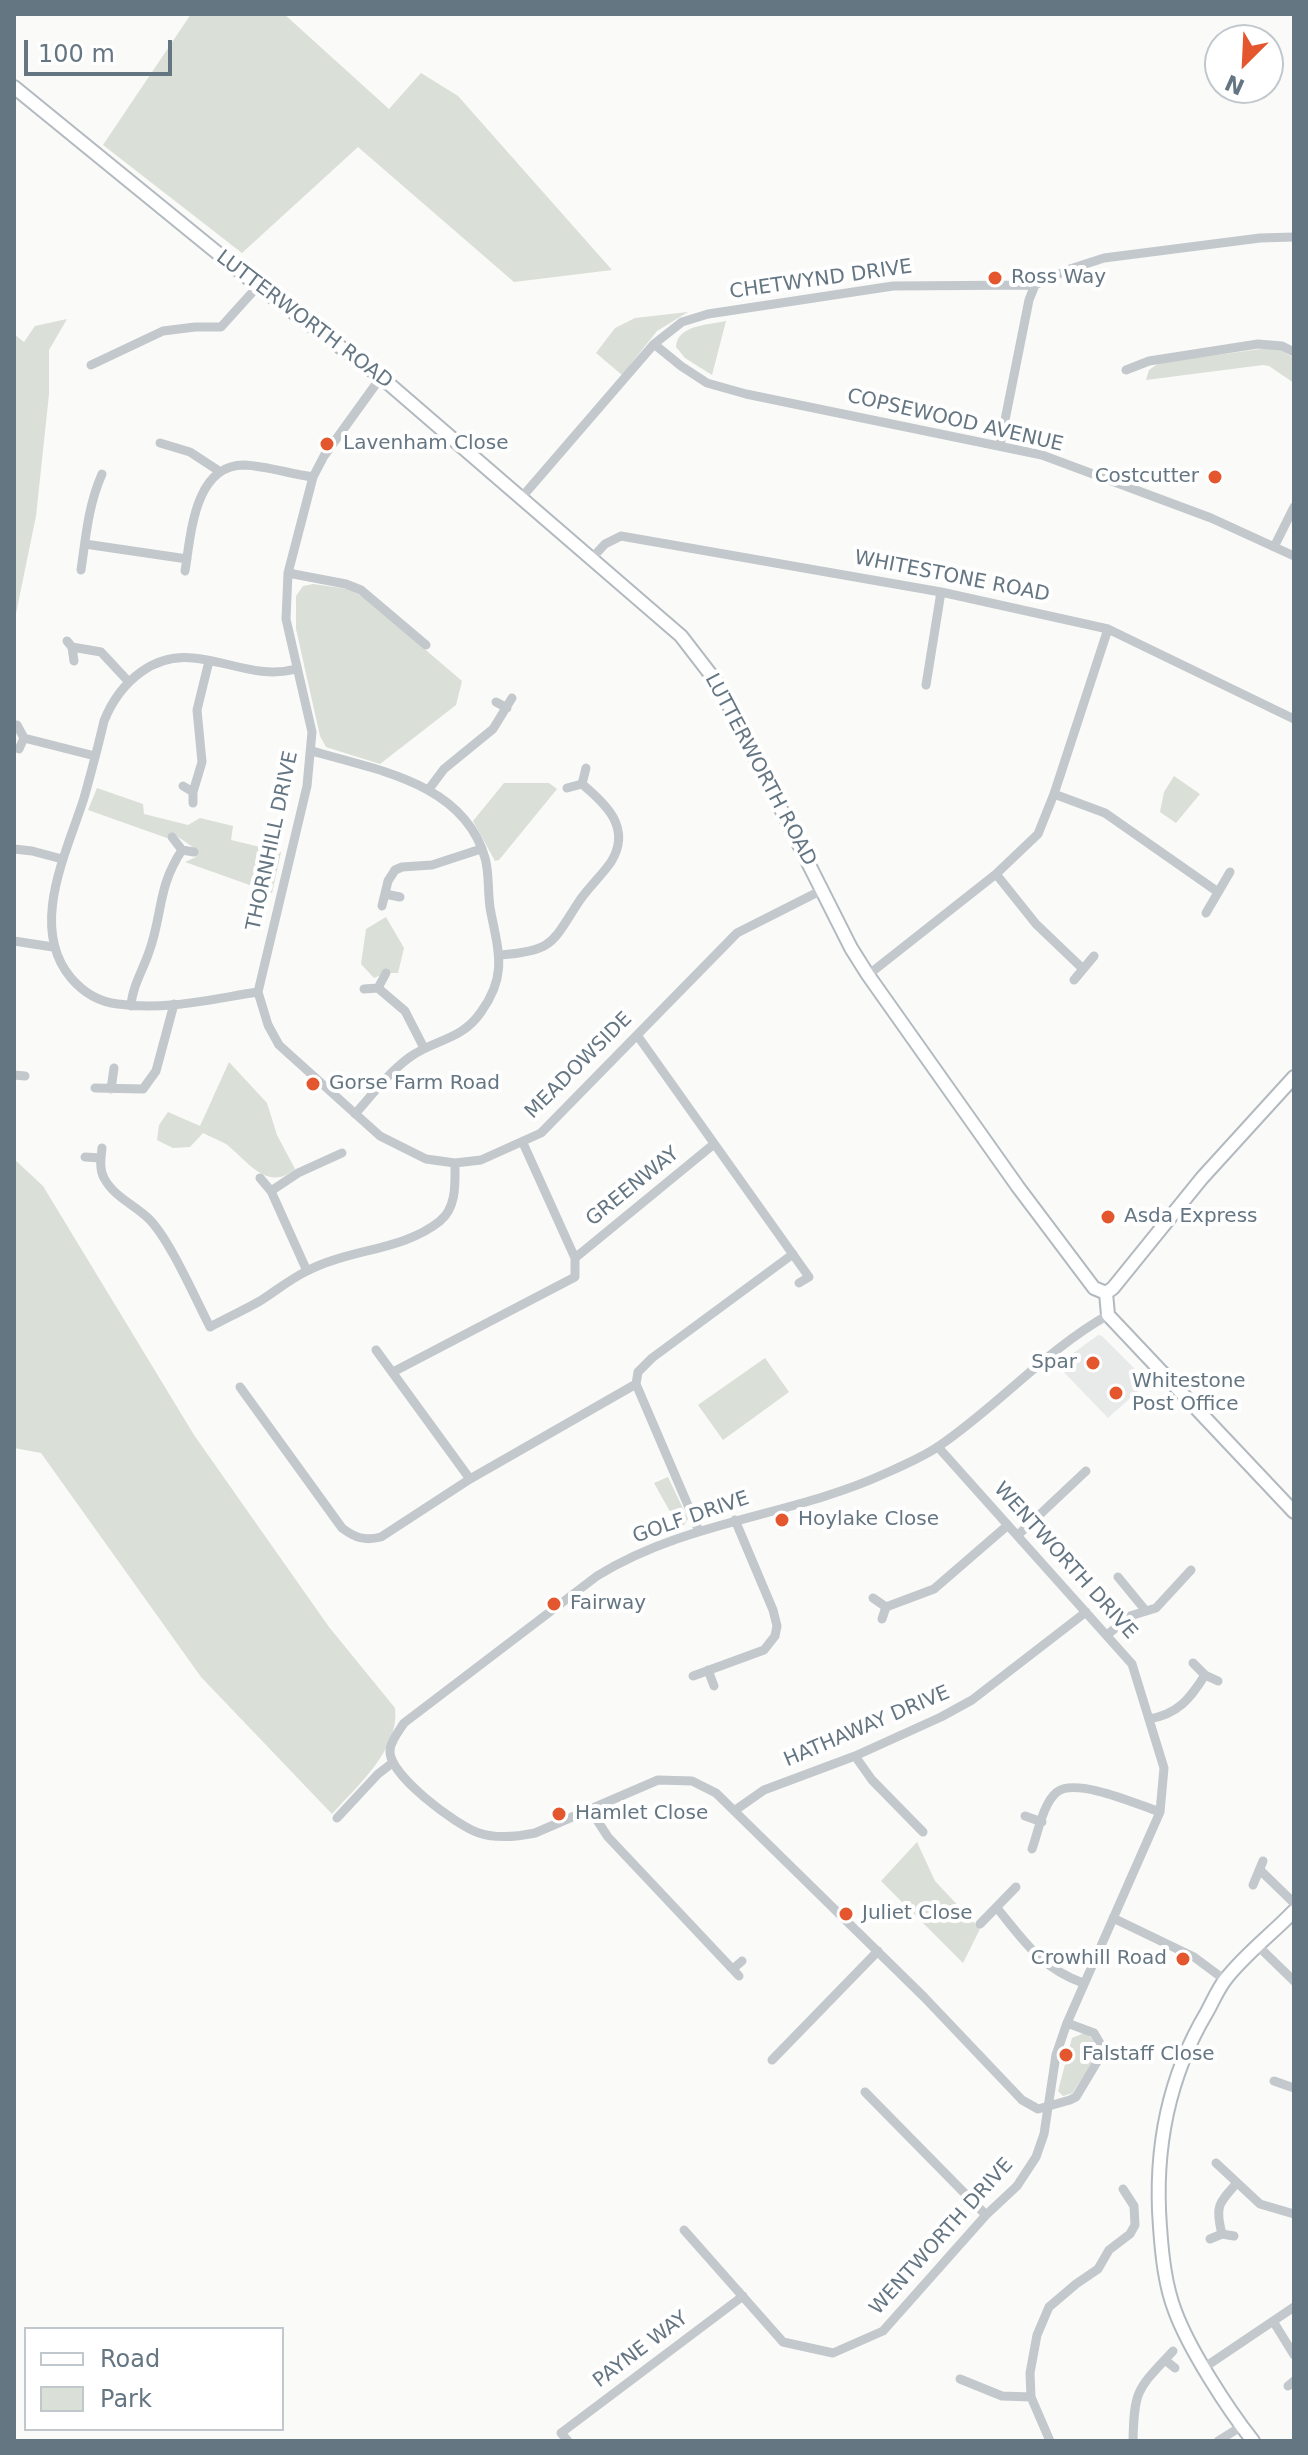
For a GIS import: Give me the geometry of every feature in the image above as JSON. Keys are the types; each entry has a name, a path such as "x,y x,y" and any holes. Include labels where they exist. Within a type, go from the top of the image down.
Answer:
{"main road":[{"name":"LUTTERWORTH ROAD","path":"14,87 258,286 381,377 681,636 718,684 868,975 1018,1187 1094,1288 1106,1293"},
{"path":"1294,1077 1202,1178 1106,1293 1108,1315 1294,1512"},
{"path":"1253,2441 1205,2367 1174,2309 1160,2230 1158,2166 1164,2115 1185,2053 1225,1980 1294,1911"}],"street":[{"name":"CHETWYND DRIVE","path":"522,497 654,344 682,322 708,314 893,286 1035,285 1104,258 1260,238 1294,237"},
{"path":"1000,445 1029,300 1035,285"},
{"path":"98,367 163,331 221,327 258,286"},
{"name":"COPSEWOOD AVENUE","path":"654,344 707,383 746,394 1042,455 1159,497 1294,556"},
{"path":"1126,370 1149,361 1258,344 1282,346 1294,352"},
{"name":"THORNHILL DRIVE","path":"258,992 307,786 312,751 308,706 296,669 286,619 288,573 313,477 324,456 381,377"},
{"path":"160,443 190,452 219,471"},
{"path":"185,571 199,500 205,486 219,471 241,465 313,477"},
{"path":"81,570 86,521 102,474"},
{"path":"87,481 97,486"},
{"path":"1274,547 1294,507"},
{"name":"WHITESTONE ROAD","path":"593,557 605,544 621,536 941,592 1108,629 1294,719"},
{"path":"85,544 187,559"},
{"path":"288,573 346,584 361,590 426,645"},
{"path":"926,685 941,592"},
{"path":"868,975 996,874 1038,834 1108,629"},
{"path":"74,661 69,644 101,652 128,681"},
{"path":"296,669 265,673 196,657 155,663 128,681 109,709 62,859 54,899 53,947 62,967 89,994 104,1001 131,1006 174,1004 258,992 268,1025 279,1045 380,1136 426,1159 455,1163 481,1160 523,1143"},
{"path":"183,786 193,798 202,762 197,710 209,661"},
{"path":"429,789 444,769 493,729 512,698"},
{"path":"496,702 507,708"},
{"path":"17,725 24,738 95,756"},
{"path":"19,749 24,738"},
{"path":"312,751 406,778 429,789 465,819 486,859 490,909 500,955 495,984 477,1019 449,1040 424,1048 403,1062 355,1114"},
{"path":"582,784 586,768"},
{"path":"567,788 582,784"},
{"path":"500,955 539,949 558,937 580,901 611,861 617,838 611,811 582,784"},
{"path":"1054,794 1105,813 1218,892"},
{"path":"172,837 182,850 194,852"},
{"path":"14,849 62,859"},
{"path":"382,906 388,881 395,870 432,865 481,849"},
{"path":"131,1006 131,997 151,949 164,883 182,850"},
{"path":"1206,913 1230,872"},
{"path":"996,874 1036,924 1082,968"},
{"name":"MEADOWSIDE","path":"575,1258 523,1143 541,1133 737,933 822,890"},
{"path":"385,894 400,897"},
{"path":"14,941 53,947"},
{"path":"1074,980 1094,956"},
{"path":"378,988 386,973"},
{"path":"364,989 378,988 405,1011 424,1048"},
{"path":"95,1088 143,1089 153,1078 174,1004"},
{"path":"637,1035 809,1277 799,1283"},
{"path":"111,1089 114,1068"},
{"path":"14,1075 25,1076"},
{"name":"GREENWAY","path":"575,1258 714,1144"},
{"path":"85,1157 102,1153 102,1174 111,1189 149,1219 160,1233 210,1327 307,1271 345,1255 418,1234 442,1220 452,1203 455,1163"},
{"path":"271,1191 328,1154 342,1153"},
{"path":"260,1178 271,1191 307,1271"},
{"path":"699,1531 636,1384 642,1366 793,1254"},
{"path":"393,1372 571,1281 577,1270 575,1258"},
{"name":"GOLF DRIVE","path":"391,1764 389,1752 404,1723 624,1559 699,1531 882,1475 938,1447 1026,1375 1108,1315"},
{"path":"376,1350 470,1479"},
{"path":"240,1387 342,1528 362,1539 381,1537 470,1479 636,1384"},
{"name":"WENTWORTH DRIVE","path":"684,2230 783,2342 833,2353 883,2331 986,2215 1017,2186 1036,2157 1044,2134 1056,2055 1067,2023 1160,1812 1164,1768 1132,1664 938,1447"},
{"path":"1018,1535 1086,1471"},
{"path":"693,1676 764,1650 775,1636 777,1626 773,1610 735,1520"},
{"path":"886,1607 934,1589 1008,1525"},
{"path":"1107,1635 1130,1616 1156,1608 1191,1570"},
{"path":"1118,1577 1146,1611"},
{"path":"873,1598 886,1607"},
{"path":"882,1619 886,1607"},
{"name":"HATHAWAY DRIVE","path":"734,1811 764,1790 855,1756 972,1700 1086,1612"},
{"path":"1193,1663 1205,1675 1218,1681"},
{"path":"708,1670 714,1686"},
{"path":"1149,1719 1181,1708 1205,1675"},
{"path":"855,1756 872,1780 923,1832"},
{"path":"337,1818 391,1764 449,1817 479,1833 513,1837 535,1833 591,1811 658,1780 681,1779 701,1783 716,1793 878,1951 1022,2100 1038,2109 1076,2097 1100,2057 1101,2045 1094,2033 1067,2023"},
{"path":"1032,1849 1049,1802 1057,1792 1071,1787 1098,1791 1160,1812"},
{"path":"591,1811 608,1837 736,1972 742,1961"},
{"path":"1025,1816 1042,1822"},
{"path":"1253,1885 1261,1865 1294,1903"},
{"path":"980,1924 1016,1887"},
{"path":"997,1908 1040,1960 1083,1983"},
{"path":"1113,1918 1194,1957 1225,1980"},
{"path":"1259,1947 1294,1981"},
{"path":"772,2060 878,1951"},
{"path":"1278,2086 1294,2088"},
{"path":"865,2092 986,2215"},
{"path":"1216,2163 1260,2204 1294,2214"},
{"path":"1222,2234 1217,2214 1219,2205 1236,2184"},
{"path":"1050,2441 1031,2397 1031,2365 1043,2320 1049,2307 1059,2297 1098,2269 1109,2250 1130,2234 1136,2216 1123,2189"},
{"path":"1129,2199 1141,2191"},
{"path":"1210,2239 1222,2234 1234,2236"},
{"name":"PAYNE WAY","path":"564,2437 743,2296"},
{"path":"1205,2367 1294,2307"},
{"path":"1273,2321 1294,2355"},
{"path":"1133,2441 1135,2398 1173,2351"},
{"path":"1165,2360 1175,2368"},
{"path":"960,2379 1002,2396 1031,2397"},
{"path":"969,2397 974,2386"},
{"path":"1218,2441 1242,2426"}],"shaded area":[{"path":"1098,1335 1148,1382 1108,1418 1057,1365"}],"green space":[{"path":"191,14 284,14 389,109 421,73 458,96 612,270 514,282 358,147 242,253 103,145"},
{"path":"688,312 657,331 622,375 596,353 615,328 635,318"},
{"path":"67,319 49,350 49,394 36,516 14,623 14,334 24,342 35,326"},
{"path":"726,321 712,375 685,358 676,347 682,334 688,330"},
{"path":"1279,349 1294,358 1294,383 1263,365 1146,380 1149,370 1159,363"},
{"path":"313,584 349,589 365,598 462,681 456,705 380,764 326,747 320,736 296,629 296,596 303,586"},
{"path":"1174,776 1200,794 1176,823 1160,812 1164,792"},
{"path":"504,783 549,783 557,789 495,861 473,821"},
{"path":"97,788 143,804 144,814 188,825 200,818 233,826 231,840 281,852 272,893 185,862 196,857 197,850 174,834 167,838 88,810"},
{"path":"386,917 404,948 398,973 386,973 374,978 361,964 366,929"},
{"path":"229,1062 267,1103 277,1135 295,1169 285,1175 266,1176 258,1172 226,1144 203,1133 190,1147 173,1148 157,1140 159,1125 168,1112 200,1126"},
{"path":"14,1159 43,1186 194,1435 329,1627 395,1708 395,1723 384,1752 332,1814 201,1677 41,1453 14,1448"},
{"path":"765,1358 789,1392 723,1440 698,1405"},
{"path":"668,1477 688,1519 684,1525 677,1524 654,1483"},
{"path":"917,1842 935,1881 980,1929 963,1963 881,1881"},
{"path":"1084,2033 1092,2038 1095,2053 1073,2093 1063,2096 1058,2091 1072,2038"}],"place":[{"name":"Ross Way","path":"995,278"},
{"name":"Lavenham Close","path":"327,444"},
{"name":"Costcutter","path":"1215,477"},
{"name":"Gorse Farm Road","path":"313,1084"},
{"name":"Asda Express","path":"1108,1217"},
{"name":"Spar","path":"1093,1363"},
{"name":"Whitestone Post Office","path":"1116,1393"},
{"name":"Hoylake Close","path":"782,1520"},
{"name":"Fairway","path":"554,1604"},
{"name":"Hamlet Close","path":"559,1814"},
{"name":"Juliet Close","path":"846,1914"},
{"name":"Crowhill Road","path":"1183,1959"},
{"name":"Falstaff Close","path":"1066,2055"}]}
